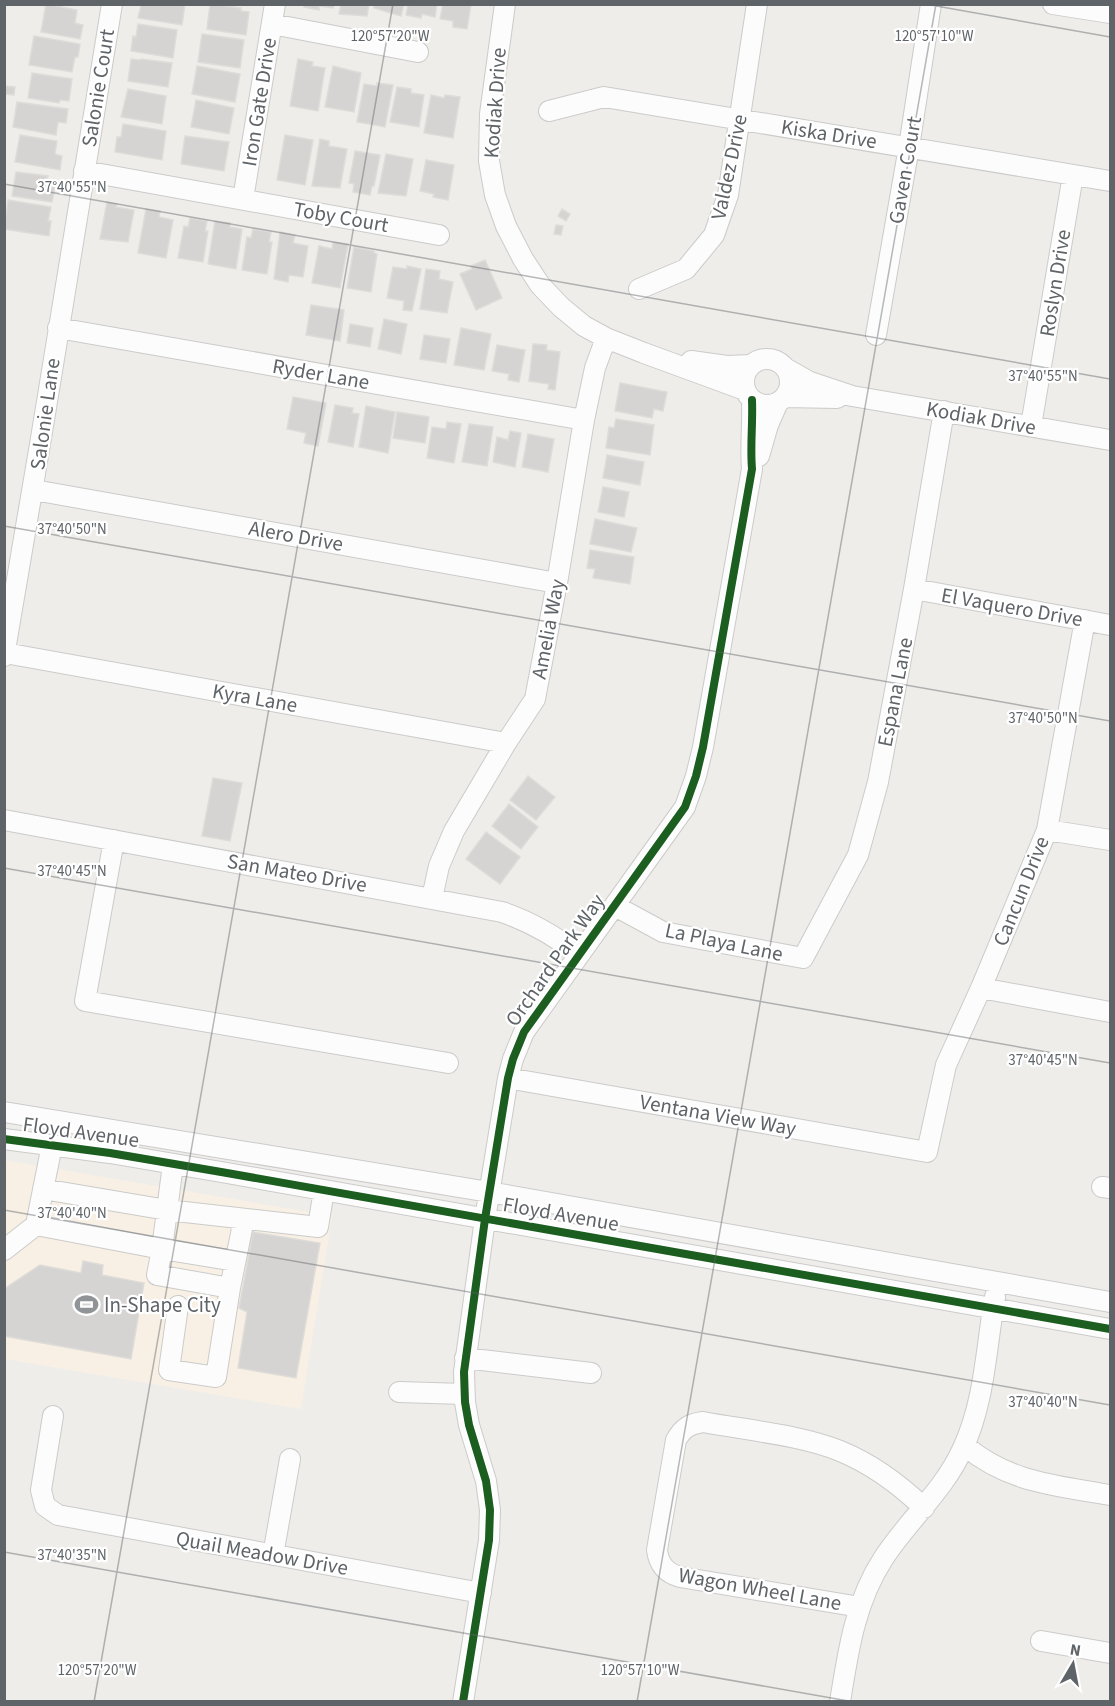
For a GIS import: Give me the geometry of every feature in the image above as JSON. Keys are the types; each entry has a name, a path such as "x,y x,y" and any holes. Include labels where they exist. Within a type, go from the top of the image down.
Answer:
{"street":[{"name":"Salonie Court","path":"84,171 112,4"},
{"name":"Iron Gate Drive","path":"243,199 275,4"},
{"name":"Kodiak Drive","path":"505,4 490,114 489,160 495,195 506,226 540,285 584,326 606,338 691,372 724,381 748,395"},
{"name":"Valdez Drive","path":"639,289 686,269 714,235 728,195 758,4"},
{"name":"Gaven Court","path":"876,335 931,4"},
{"path":"1053,4 1110,13"},
{"path":"272,24 418,52"},
{"name":"Kiska Drive","path":"549,111 604,97 1110,181"},
{"name":"Toby Court","path":"84,171 439,235"},
{"name":"Salonie Lane","path":"5,655 34,490 84,171"},
{"name":"Roslyn Drive","path":"1031,426 1073,175"},
{"name":"Ryder Lane","path":"58,328 584,420"},
{"name":"Amelia Way","path":"432,898 439,866 454,831 535,699 584,420 595,368 606,338"},
{"path":"771,359 785,368 790,382 782,400 763,405 748,395 744,377 751,365 757,361 771,359"},
{"name":"Kodiak Drive","path":"673,363 692,361 727,366 751,365"},
{"name":"Kodiak Drive","path":"785,368 810,382 852,396 1110,440"},
{"name":"Orchard Park Way","path":"464,1701 489,1540 486,1481 469,1425 464,1394 465,1358 508,1078 524,1032 685,807 696,776 752,469 750,451 753,422 748,395"},
{"name":"Kodiak Drive","path":"782,400 852,396"},
{"name":"Orchard Park Way","path":"752,469 761,452 772,412 782,400"},
{"name":"Espana Lane","path":"803,958 858,855 878,782 944,411"},
{"name":"Alero Drive","path":"34,490 557,582"},
{"name":"El Vaquero Drive","path":"914,589 1110,625"},
{"name":"Cancun Drive","path":"927,1152 946,1065 1047,830 1085,620"},
{"name":"Kyra Lane","path":"5,655 506,743"},
{"name":"San Mateo Drive","path":"4,820 502,912 532,923 557,937 579,954"},
{"path":"1047,830 1110,840"},
{"path":"114,840 85,1001 448,1063"},
{"name":"La Playa Lane","path":"615,906 663,932 803,958"},
{"path":"981,988 1110,1012"},
{"name":"Ventana View Way","path":"508,1078 927,1152"},
{"name":"Floyd Avenue","path":"4,1112 489,1192 1110,1302"},
{"name":"Floyd Avenue","path":"4,1139 173,1164 1110,1329"},
{"path":"36,1225 52,1145"},
{"path":"173,1164 157,1275 230,1288"},
{"path":"43,1189 167,1210 318,1227 324,1190"},
{"path":"178,1306 169,1370 216,1377 244,1219"},
{"path":"8,1242 36,1225 235,1261"},
{"path":"840,1701 852,1632 860,1607 883,1558 902,1532 943,1485 965,1446 980,1394 998,1282"},
{"path":"465,1358 591,1373"},
{"path":"399,1392 464,1394"},
{"name":"Quail Meadow Drive","path":"53,1416 41,1490 45,1506 58,1515 481,1593"},
{"name":"Wagon Wheel Lane","path":"860,1607 670,1574 663,1567 657,1550 676,1440 686,1427 703,1422 811,1442 838,1450 884,1474 924,1508"},
{"path":"965,1446 997,1468 1019,1478 1110,1496"},
{"path":"273,1555 290,1459"},
{"path":"1041,1641 1110,1653"}],"shaded area":[{"path":"4,1160 332,1216 301,1409 5,1359"}],"building":[{"path":"46,4 77,10 75,23 83,25 80,39 41,32"},
{"path":"137,4 185,4 182,25 138,18 141,6"},
{"path":"210,4 241,8 241,11 249,12 246,35 207,29"},
{"path":"304,4 334,4 333,8 319,6 319,10 304,7"},
{"path":"341,4 369,4 367,16 339,14"},
{"path":"374,4 404,4 401,16 374,8"},
{"path":"408,4 437,4 435,17 422,14 421,18 406,15"},
{"path":"443,4 471,4 467,29 453,27 453,21 440,19"},
{"path":"138,24 177,30 173,58 131,51 133,36 136,37"},
{"path":"202,34 244,40 240,68 198,62"},
{"path":"34,36 80,44 72,72 29,65"},
{"path":"131,59 172,63 168,87 128,81"},
{"path":"298,59 313,62 312,66 325,68 318,111 290,106"},
{"path":"197,66 240,74 235,102 192,94"},
{"path":"333,66 361,73 354,112 325,107"},
{"path":"32,73 72,79 69,101 60,100 59,103 28,98"},
{"path":"377,83 393,85 385,127 357,122 364,84 377,86"},
{"path":"5,86 15,87 14,95 4,94"},
{"path":"397,87 411,89 411,93 424,95 419,127 390,122"},
{"path":"128,89 166,96 162,124 121,117"},
{"path":"431,95 444,98 445,95 460,97 453,138 424,133"},
{"path":"196,100 234,108 229,134 191,127"},
{"path":"17,102 68,109 66,123 58,122 56,135 13,127"},
{"path":"123,124 166,131 162,160 115,152 117,137 121,137"},
{"path":"20,135 57,141 55,154 62,156 60,170 15,162"},
{"path":"285,135 313,140 305,185 277,180"},
{"path":"185,136 229,142 224,171 181,164"},
{"path":"320,139 329,141 329,146 347,149 340,188 312,186"},
{"path":"355,151 380,155 370,195 353,192 354,184 349,183"},
{"path":"386,154 413,159 406,196 378,193"},
{"path":"426,160 454,165 448,200 420,191"},
{"path":"16,172 48,176 47,179 56,181 52,202 12,196"},
{"path":"8,200 51,207 48,221 51,221 49,236 4,229"},
{"path":"107,202 117,204 116,207 134,210 128,242 100,239"},
{"path":"146,209 160,211 159,217 173,220 166,258 138,253"},
{"path":"562,209 570,214 566,221 558,216"},
{"path":"190,218 207,221 205,231 208,231 203,262 178,258 184,226 188,227"},
{"path":"215,221 230,223 230,227 242,229 236,269 208,264"},
{"path":"556,225 563,226 561,235 554,234"},
{"path":"253,229 271,232 269,242 272,242 267,274 242,270 247,237 251,238"},
{"path":"280,232 295,235 293,243 308,246 303,277 289,275 288,282 274,279"},
{"path":"333,242 348,244 340,288 312,283 319,246 332,249"},
{"path":"354,247 374,251 377,254 371,292 347,288"},
{"path":"485,260 502,298 476,310 460,274"},
{"path":"407,266 421,269 412,311 403,310 404,301 387,298 393,267 407,269"},
{"path":"426,269 440,271 439,279 453,282 447,313 420,309"},
{"path":"311,305 344,310 340,341 306,335"},
{"path":"384,319 407,324 401,354 378,349"},
{"path":"350,324 373,328 370,347 347,343"},
{"path":"461,328 491,334 484,370 454,365"},
{"path":"424,335 450,339 446,363 420,359"},
{"path":"533,344 547,345 546,350 560,352 555,390 548,389 549,384 529,381"},
{"path":"497,345 525,350 519,382 508,380 509,374 492,371"},
{"path":"620,383 667,392 663,411 654,409 652,418 615,411"},
{"path":"293,397 326,403 318,446 304,443 306,433 287,429"},
{"path":"335,405 353,408 352,413 359,414 353,447 328,442"},
{"path":"366,406 395,412 388,453 359,447"},
{"path":"397,412 429,417 425,443 393,438"},
{"path":"616,419 654,425 650,455 606,448 609,427 614,428"},
{"path":"447,422 461,424 454,463 427,458 432,427 446,429"},
{"path":"469,424 493,427 487,466 462,462"},
{"path":"510,431 521,433 515,467 493,462 497,437 508,440"},
{"path":"528,434 554,439 548,472 522,467"},
{"path":"607,455 644,462 640,485 603,478"},
{"path":"603,487 629,492 624,517 598,512"},
{"path":"595,519 637,528 631,552 590,544"},
{"path":"590,550 634,557 630,584 593,578 595,569 587,568"},
{"path":"528,776 555,797 536,820 510,800"},
{"path":"213,778 242,783 230,841 202,836"},
{"path":"509,804 538,827 521,849 492,826"},
{"path":"486,832 520,857 500,884 466,859"},
{"path":"253,1232 320,1243 296,1378 238,1368 247,1312 239,1308"},
{"path":"83,1261 103,1265 102,1275 144,1283 131,1359 4,1336 4,1289 40,1265 81,1273"}],"cycle path":[{"path":"463,1702 489,1540 490,1510 486,1481 469,1425 465,1402 464,1372 485,1219 508,1078 524,1032 685,807 703,747 752,469 752,400"},
{"path":"4,1139 110,1153 227,1173 1110,1329"}],"place":[{"name":"In-Shape City","path":"86,1305"}]}
